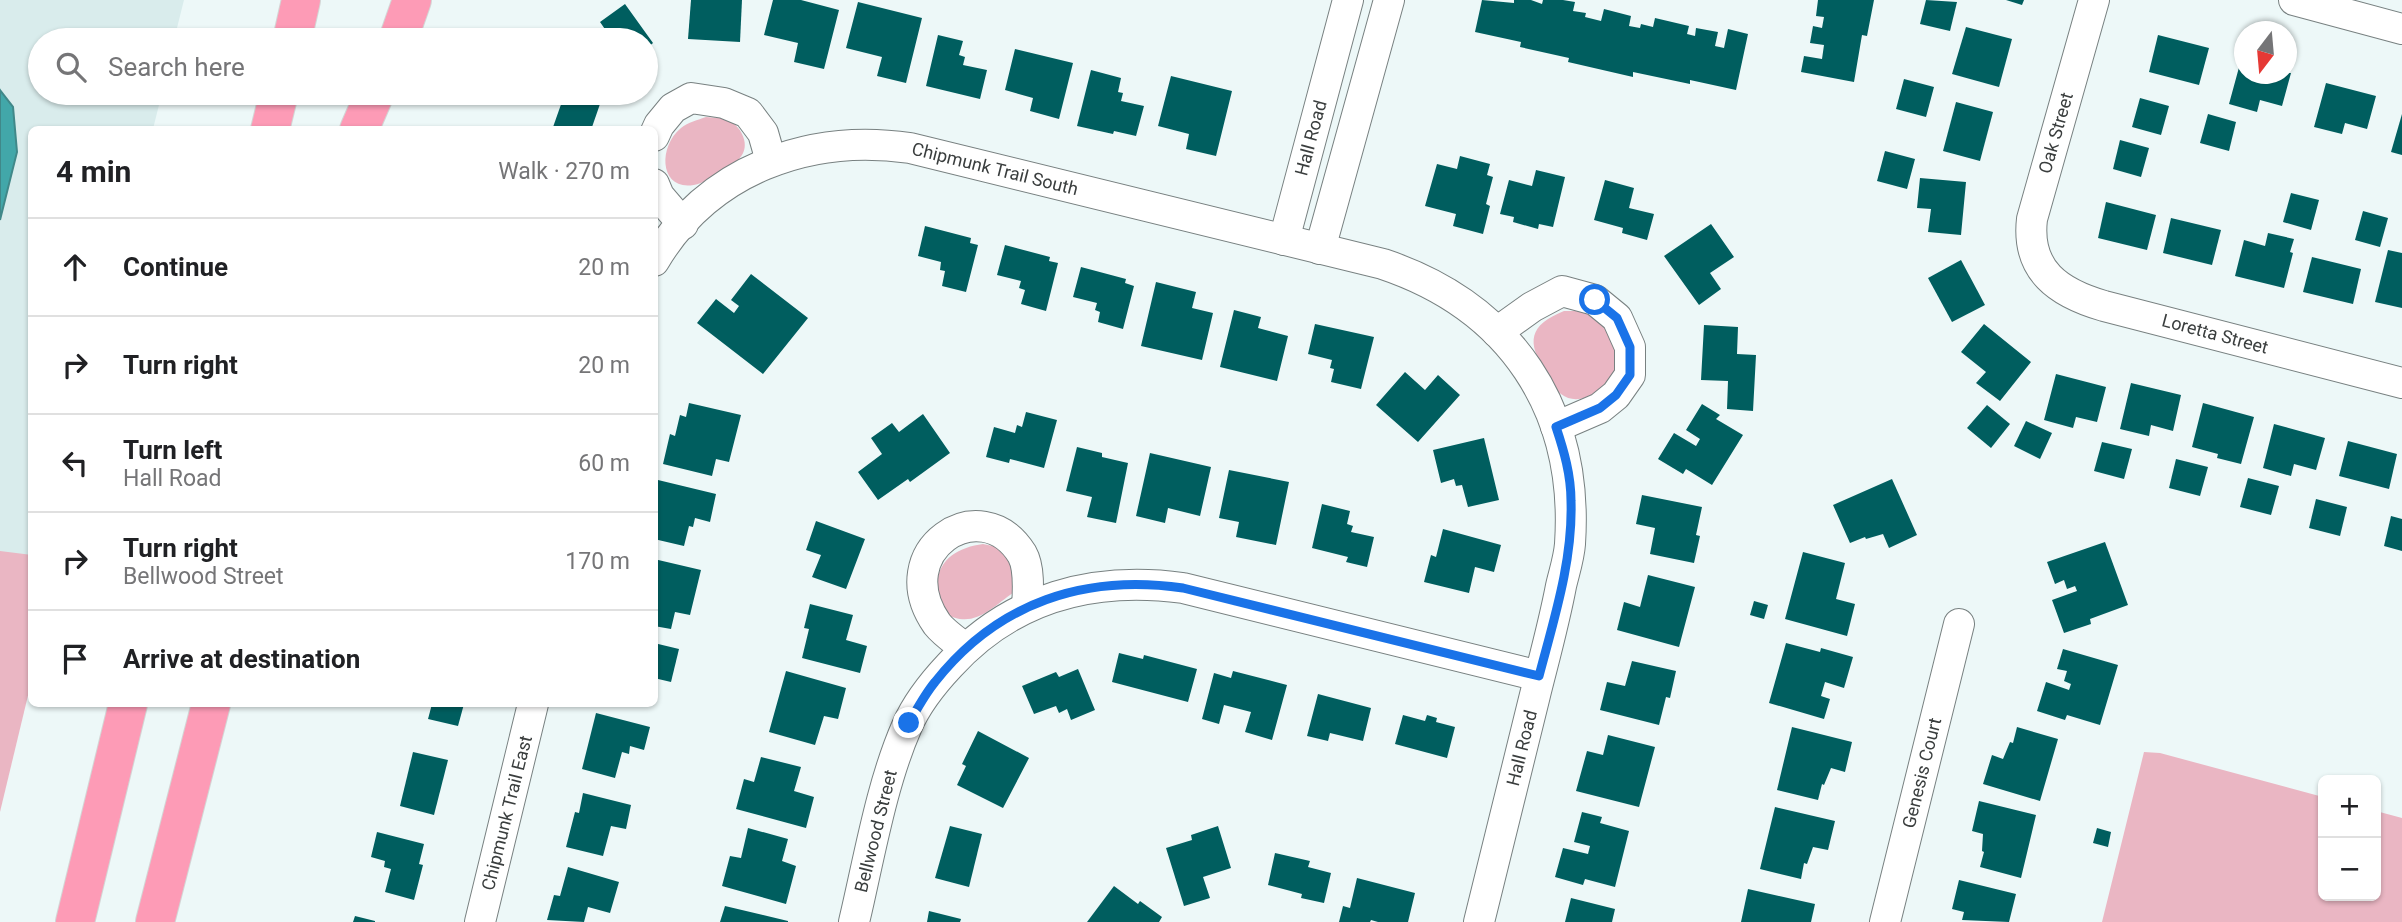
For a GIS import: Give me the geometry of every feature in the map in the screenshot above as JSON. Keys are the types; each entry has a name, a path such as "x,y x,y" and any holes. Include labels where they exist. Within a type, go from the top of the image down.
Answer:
{"highway":[{"path":"295,28 301,0"},
{"path":"377,28 383,0"},
{"path":"402,28 412,0"},
{"path":"271,126 276,105"},
{"path":"355,126 359,105"},
{"path":"361,126 370,105"},
{"path":"75,922 127,707"},
{"path":"155,922 210,707"}],"street":[{"name":"Hall Road","path":"1348,0 1284,240 1409,273 1475,311 1497,332 1532,375 1556,427 1567,462 1571,500 1570,548 1479,922"},
{"path":"1320,249 1389,0"},
{"name":"Oak Street","path":"2041,265 2031,245 2032,219 2094,0"},
{"path":"2294,0 2402,29"},
{"path":"658,127 673,108 691,98 724,103 748,113 763,133 771,162"},
{"name":"Chipmunk Trail South","path":"682,224 725,186 771,162 804,150 827,146 883,144 910,148 1284,240"},
{"path":"658,194 682,224 658,256"},
{"name":"Loretta Street","path":"2041,265 2054,285 2076,298 2402,383"},
{"path":"1497,332 1532,307 1562,291 1595,300 1617,318 1630,347 1630,375 1616,395 1600,408 1556,427"},
{"path":"965,648 938,625 925,602 921,577 929,552 949,532 982,526 1003,534 1023,556 1028,585 1027,607"},
{"name":"Bellwood Street","path":"854,922 895,757 909,723 934,683 965,648 1003,620 1027,607 1081,589 1127,583 1174,586 1539,676"},
{"name":"Genesis Court","path":"1885,922 1959,624"},
{"name":"Chipmunk Trail East","path":"480,922 532,707"}],"shaded area":[{"path":"0,0 184,0 177,28 28,28 28,105 159,105 154,126 28,126 28,658 0,774"},
{"path":"706,117 725,119 736,126 744,140 742,155 717,175 699,184 685,185 674,181 665,162 672,138 684,126"},
{"path":"1564,311 1596,316 1608,328 1617,353 1615,370 1608,384 1582,399 1567,398 1557,390 1535,352 1534,336 1538,329 1552,316"},
{"path":"983,544 1002,548 1015,559 1014,592 981,615 954,618 944,613 939,596 937,585 941,568 959,551"},
{"path":"0,551 28,554 28,695 0,812"},
{"path":"2144,752 2160,753 2318,796 2318,901 2381,901 2381,812 2402,818 2402,922 2102,922"}],"water":[{"path":"0,90 13,107 17,152 0,220"}],"building":[{"path":"691,0 742,0 740,42 688,39"},
{"path":"773,0 801,0 839,10 824,69 794,62 798,43 764,35"},
{"path":"1482,0 1514,3 1514,0 1531,0 1542,4 1543,0 1575,2 1573,11 1586,13 1585,17 1601,21 1604,9 1631,16 1629,26 1640,28 1641,24 1653,27 1655,18 1689,26 1687,34 1695,36 1696,28 1718,32 1715,46 1724,48 1728,29 1748,34 1736,90 1633,72 1633,77 1568,62 1569,58 1520,47 1521,42 1475,32"},
{"path":"1818,0 1874,0 1867,36 1862,35 1854,82 1801,72 1804,56 1822,59 1824,45 1810,43 1813,26 1822,28 1824,17 1816,16"},
{"path":"1926,0 1957,2 1950,31 1920,24"},
{"path":"2006,0 2024,0 2022,5"},
{"path":"858,2 922,18 906,83 877,76 882,57 846,48"},
{"path":"625,4 642,28 604,28 600,22"},
{"path":"1966,27 2012,39 1999,87 1952,74"},
{"path":"938,35 963,41 959,55 965,57 963,65 987,70 980,99 926,86"},
{"path":"2158,35 2209,48 2199,85 2149,72"},
{"path":"1015,49 1073,63 1059,119 1030,111 1033,98 1005,90"},
{"path":"1091,70 1121,78 1118,92 1123,93 1121,101 1144,106 1136,136 1077,126"},
{"path":"1171,76 1232,91 1216,156 1186,149 1189,134 1158,126"},
{"path":"1904,79 1934,87 1926,117 1896,109"},
{"path":"2326,83 2376,96 2367,129 2345,123 2342,134 2314,127"},
{"path":"2234,84 2288,84 2282,106 2260,100 2257,112 2229,104"},
{"path":"2140,98 2169,106 2161,135 2132,127"},
{"path":"1956,102 1993,112 1980,161 1943,151"},
{"path":"561,105 600,105 592,126 553,126"},
{"path":"2208,114 2236,122 2229,151 2200,143"},
{"path":"2402,114 2402,155 2391,152"},
{"path":"2120,140 2149,148 2141,177 2113,169"},
{"path":"1885,151 1915,159 1907,189 1877,181"},
{"path":"1460,156 1490,164 1487,175 1493,177 1486,204 1490,206 1483,234 1453,226 1456,214 1425,206 1437,164 1457,169"},
{"path":"1536,170 1565,177 1553,227 1539,224 1538,229 1513,222 1514,217 1500,214 1509,180 1532,186"},
{"path":"1920,178 1966,182 1961,235 1928,232 1931,209 1917,208"},
{"path":"1605,180 1634,188 1629,208 1654,214 1647,240 1622,233 1623,228 1594,220"},
{"path":"2291,193 2319,200 2311,230 2283,222"},
{"path":"2106,202 2156,215 2147,250 2098,238"},
{"path":"2363,211 2388,218 2380,247 2355,240"},
{"path":"2171,218 2221,230 2212,265 2163,253"},
{"path":"1711,224 1734,257 1710,273 1721,289 1699,305 1664,256"},
{"path":"925,226 971,238 970,243 978,245 966,292 942,286 945,271 940,270 941,262 918,256"},
{"path":"2268,233 2294,239 2284,288 2235,276 2244,240 2265,246"},
{"path":"1005,245 1050,257 1049,261 1058,263 1046,311 1021,304 1025,290 1019,288 1021,281 997,275"},
{"path":"2388,250 2402,253 2402,308 2375,302"},
{"path":"2312,257 2361,269 2353,304 2303,292"},
{"path":"1961,260 1985,305 1952,322 1928,278"},
{"path":"1081,267 1126,279 1125,283 1134,286 1123,329 1098,322 1100,312 1095,310 1097,303 1073,297"},
{"path":"751,274 808,318 763,374 697,323 716,299 734,313 739,306 731,300"},
{"path":"1156,282 1196,292 1192,308 1213,313 1202,360 1141,346"},
{"path":"1234,310 1261,317 1258,328 1288,336 1277,381 1220,367"},
{"path":"1315,324 1374,337 1361,389 1331,382 1334,369 1330,368 1332,360 1308,354"},
{"path":"1984,324 2031,362 2000,401 1976,383 1986,372 1961,352"},
{"path":"1704,325 1738,327 1737,354 1756,355 1753,411 1727,409 1728,381 1701,380"},
{"path":"1405,372 1425,390 1438,375 1460,395 1418,442 1376,405"},
{"path":"2056,374 2106,387 2097,422 2076,417 2073,428 2044,420"},
{"path":"2131,383 2181,395 2173,431 2151,425 2149,436 2120,429"},
{"path":"689,403 741,415 729,462 716,459 712,476 663,464 670,434 675,436 680,415 686,417"},
{"path":"2203,403 2254,417 2241,464 2217,458 2218,454 2192,447"},
{"path":"1702,404 1720,415 1716,419 1743,435 1712,485 1686,469 1683,474 1658,459 1674,433 1696,446 1700,439 1686,430"},
{"path":"1987,405 2010,424 1991,448 1967,428"},
{"path":"1026,412 1057,420 1044,468 1010,459 1009,463 986,457 994,427 1015,433 1017,425 1022,427"},
{"path":"923,414 950,453 910,482 908,479 878,500 858,472 882,454 871,438 892,423 899,432"},
{"path":"2026,421 2052,433 2040,459 2014,446"},
{"path":"2274,424 2325,438 2316,470 2294,464 2291,476 2263,468"},
{"path":"1484,438 1499,500 1468,507 1462,485 1456,486 1454,479 1441,483 1433,450"},
{"path":"2348,441 2397,454 2389,489 2339,476"},
{"path":"2102,442 2132,449 2124,479 2094,471"},
{"path":"1077,447 1128,463 1116,523 1087,517 1092,497 1066,491"},
{"path":"1150,453 1211,467 1200,516 1168,508 1165,523 1136,516"},
{"path":"2176,459 2208,467 2200,496 2169,488"},
{"path":"1229,470 1289,482 1276,545 1236,537 1239,522 1219,518"},
{"path":"2248,478 2279,486 2271,515 2240,507"},
{"path":"1892,479 1917,535 1889,548 1883,534 1850,543 1833,505"},
{"path":"658,480 716,494 710,522 695,518 693,527 689,526 684,546 658,540"},
{"path":"1642,495 1702,507 1696,535 1700,536 1694,563 1650,554 1655,528 1636,524"},
{"path":"2316,499 2347,507 2340,536 2309,528"},
{"path":"1322,504 1350,511 1347,524 1353,526 1351,532 1374,537 1367,567 1346,562 1348,557 1312,548"},
{"path":"2391,516 2402,519 2402,551 2384,546"},
{"path":"816,521 865,539 846,589 812,577 821,555 806,550"},
{"path":"1443,529 1501,545 1494,572 1475,567 1469,593 1424,582 1431,555 1436,557"},
{"path":"2105,542 2128,605 2090,619 2091,624 2064,633 2052,600 2077,591 2075,586 2067,589 2064,580 2055,584 2047,562"},
{"path":"1803,552 1845,563 1836,599 1855,604 1847,636 1785,619"},
{"path":"658,560 701,570 690,615 675,612 671,629 658,627"},
{"path":"1648,575 1695,587 1679,647 1617,630 1624,602 1640,607"},
{"path":"1754,601 1768,605 1764,619 1750,615"},
{"path":"810,604 853,615 846,640 867,646 860,673 802,658 809,629 804,628"},
{"path":"1786,643 1820,652 1821,648 1853,657 1844,688 1825,682 1821,696 1830,699 1824,719 1769,703"},
{"path":"658,644 679,649 671,682 658,679"},
{"path":"2063,649 2118,665 2100,725 2067,715 2065,720 2037,711 2046,682 2069,690 2071,684 2064,681 2067,671 2057,669"},
{"path":"1119,653 1143,659 1144,655 1197,669 1188,702 1112,682"},
{"path":"1632,661 1676,671 1670,698 1666,697 1659,725 1600,710 1607,682 1625,686"},
{"path":"1078,669 1095,710 1071,720 1067,709 1059,713 1056,706 1034,714 1022,686 1056,672 1059,677"},
{"path":"786,671 846,688 838,719 824,716 815,745 769,732"},
{"path":"1233,671 1287,685 1272,740 1245,732 1251,712 1224,705 1219,724 1202,719 1214,673 1231,678"},
{"path":"1318,694 1371,708 1363,741 1330,733 1328,741 1307,736"},
{"path":"431,707 463,707 458,726 428,719"},
{"path":"596,713 650,727 644,750 630,746 629,754 622,752 615,778 582,769"},
{"path":"1403,715 1425,721 1427,715 1437,718 1436,722 1455,727 1447,758 1395,744"},
{"path":"1792,727 1852,742 1845,772 1831,768 1824,785 1822,784 1818,800 1777,790"},
{"path":"2017,727 2058,739 2040,801 1983,784 1992,755 2003,759 2010,742 2013,743"},
{"path":"978,731 1029,758 1003,808 957,785 966,766 962,764"},
{"path":"1608,735 1655,747 1639,807 1576,791 1587,751 1603,755"},
{"path":"413,752 448,760 434,815 400,806"},
{"path":"761,757 801,767 794,791 814,797 806,828 736,809 744,779 754,782"},
{"path":"583,793 631,805 626,829 611,826 603,856 566,847 575,812 579,813"},
{"path":"1979,801 2036,815 2021,878 1980,867 1984,852 1983,834 1972,831"},
{"path":"1775,807 1835,821 1828,850 1813,847 1807,864 1804,863 1801,879 1760,869"},
{"path":"1582,812 1602,817 1600,823 1629,831 1615,887 1585,879 1583,885 1555,877 1563,848 1588,854 1590,846 1574,842"},
{"path":"950,826 982,834 969,887 935,878"},
{"path":"1218,826 1231,868 1203,877 1210,898 1184,906 1166,848 1192,840 1191,835"},
{"path":"748,828 788,839 782,861 796,866 786,904 722,886 730,856 741,858"},
{"path":"2097,828 2111,832 2108,847 2093,843"},
{"path":"377,832 424,844 419,864 423,865 414,900 385,892 391,869 384,867 385,861 371,857"},
{"path":"1275,853 1310,861 1308,867 1331,873 1324,903 1301,898 1302,894 1268,885"},
{"path":"568,867 619,882 610,913 588,907 584,922 547,920 554,895 560,896"},
{"path":"1357,878 1415,893 1408,922 1339,922 1343,906 1350,908"},
{"path":"1959,880 2016,894 2009,922 1962,920 1964,912 1952,909"},
{"path":"1114,886 1138,904 1140,901 1162,917 1159,922 1087,922"},
{"path":"1748,889 1815,904 1811,922 1741,922"},
{"path":"1571,898 1615,909 1612,922 1565,922"},
{"path":"725,906 788,921 788,922 720,922"},
{"path":"929,911 961,919 960,922 927,922"},
{"path":"355,916 375,921 375,922 353,922"}],"route":[{"path":"909,723 934,683 965,648 1003,620 1036,603 1081,589 1127,583 1183,588 1539,676 1570,548 1571,500 1567,462 1556,427 1600,408 1616,395 1630,375 1630,347 1617,318 1595,300"}]}
